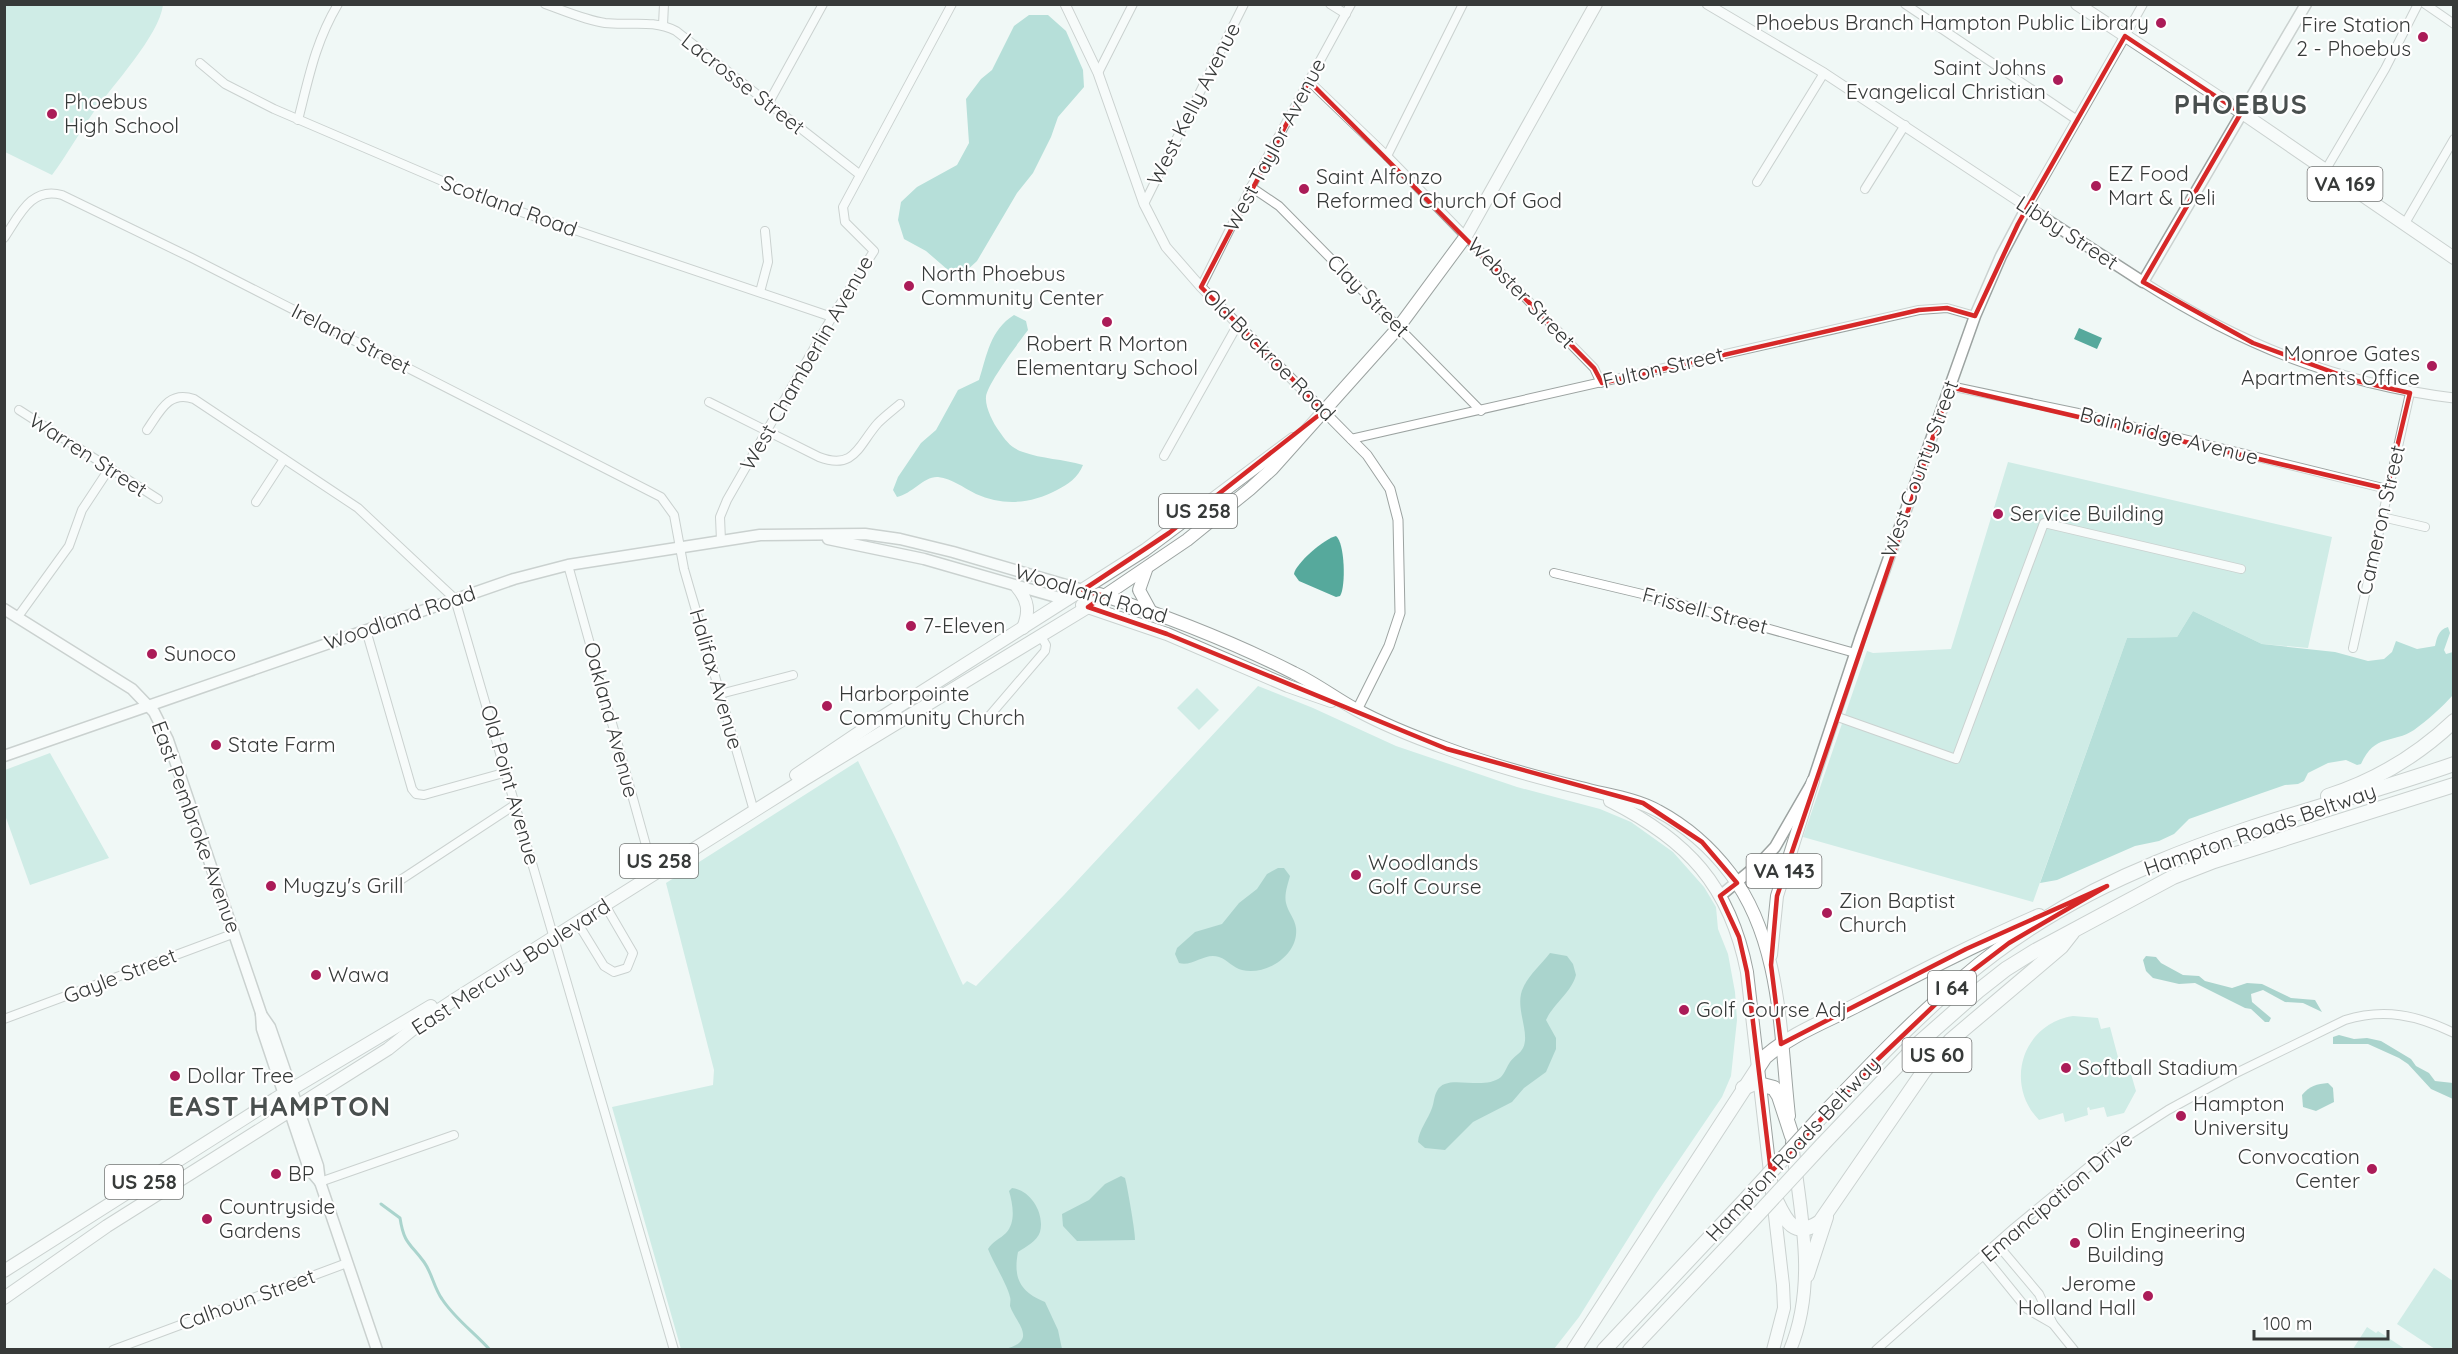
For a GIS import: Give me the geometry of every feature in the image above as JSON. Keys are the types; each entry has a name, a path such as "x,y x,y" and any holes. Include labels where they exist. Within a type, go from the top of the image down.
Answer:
{"highway":[{"path":"2238,833 2291,807 2351,788 2380,773 2423,748 2454,721"},
{"name":"Hampton Roads Beltway","path":"1604,1350 1819,1119 1900,1036 1963,978 2009,943 2048,918 2156,863 2238,833 2454,764"},
{"name":"Hampton Roads Beltway","path":"1630,1350 1919,1043 1955,1010 2006,969 2078,927 2173,877 2214,861 2454,785"},
{"path":"2331,824 2391,813 2454,794"},
{"path":"1574,1350 1759,1063 1781,1044 1966,949 2107,886"},
{"name":"US 60","path":"1807,1275 1828,1212 1856,1167 1924,1071 1951,1040 2061,947 2078,927"},
{"path":"1743,1088 1761,1083 1776,1091 1792,1136"},
{"path":"1773,1194 1788,1223 1803,1229 1820,1222 1828,1212"}],"main road":[{"name":"East Mercury Boulevard","path":"4,1298 93,1235 387,1049 428,1017 553,933 753,807 1088,607 1205,526 1251,489 1272,470 1398,328 1466,236 1596,4"},
{"name":"VA 169","path":"2077,4 2404,225 2452,253"},
{"path":"2143,282 2306,4"},
{"name":"Libby Street","path":"2027,207 2143,282"},
{"name":"West County Street","path":"1720,896 1761,862 1783,837 1813,781 1855,653 1975,316 1994,271 2027,207"},
{"name":"East Mercury Boulevard","path":"753,807 879,718 1083,590 1169,533 1308,427"},
{"name":"Woodland Road","path":"4,756 514,579 568,565 760,535 865,534 929,546 1104,596 1235,645 1278,665 1357,710"},
{"name":"Woodland Road","path":"807,535 924,559 1088,607 1167,634 1288,686 1357,710 1447,749 1530,776 1643,804 1658,811 1702,842 1737,883 1755,918 1771,965"},
{"path":"924,559 929,546"},
{"path":"1148,567 1139,590 1142,600 1151,612"},
{"path":"1017,587 1028,605 1028,615 1023,628"},
{"name":"East Pembroke Avenue","path":"4,609 125,684 148,705 159,720 235,933 261,1013 262,1029 318,1166 320,1182 377,1350"},
{"name":"VA 143","path":"1807,1275 1771,965 1777,896 1813,781"},
{"name":"Woodland Road","path":"1590,791 1664,831 1697,864 1720,896"},
{"name":"East Mercury Boulevard","path":"4,1271 287,1091 553,933 578,922 652,870"},
{"name":"VA 143","path":"1720,896 1744,955 1759,1063"},
{"path":"1759,1063 1784,1285 1784,1308 1773,1350"},
{"name":"US 60","path":"1790,1350 1798,1325 1807,1275"}],"street":[{"path":"298,120 317,46 325,26 339,4"},
{"name":"Lacrosse Street","path":"545,4 598,21 663,25 686,38 859,174"},
{"path":"663,25 664,4"},
{"path":"768,104 824,4"},
{"name":"West Chamberlin Avenue","path":"721,541 719,524 723,510 832,317 874,250 849,227 843,214 845,199 952,4"},
{"name":"Old Buckroe Road","path":"1065,4 1098,73 1144,204 1166,247 1201,287 1351,439 1380,472 1395,503 1401,596 1398,620 1389,646 1357,710"},
{"path":"1098,73 1133,4"},
{"name":"West Kelly Avenue","path":"1144,204 1244,4"},
{"path":"1330,4 1346,14"},
{"name":"West Taylor Avenue","path":"1201,287 1251,187 1351,4"},
{"path":"1386,156 1463,4"},
{"name":"Libby Street","path":"1707,4 1824,73 2027,207"},
{"path":"1905,4 2077,120"},
{"path":"2124,36 2143,4"},
{"path":"2325,171 2385,69 2418,4"},
{"path":"2425,4 2454,24"},
{"name":"West County Street","path":"2027,207 2124,36"},
{"name":"Scotland Road","path":"200,63 225,84 298,120 489,201 832,317"},
{"path":"1756,182 1824,73"},
{"name":"Webster Street","path":"1309,81 1466,236 1594,368 1601,383"},
{"path":"1865,189 1905,125"},
{"path":"2404,225 2454,139"},
{"name":"Clay Street","path":"1251,187 1279,206 1481,411"},
{"name":"Ireland Street","path":"4,238 32,198 41,193 52,192 62,195 202,263 652,491 665,500 671,510 680,547"},
{"path":"760,292 768,262 765,231"},
{"name":"Libby Street","path":"2143,282 2198,316 2253,343 2303,363 2357,381 2410,393 2454,398"},
{"name":"Fulton Street","path":"1351,439 1919,310 1947,308 1975,316"},
{"path":"1164,456 1238,324"},
{"name":"Bainbridge Avenue","path":"1950,386 2078,413 2387,489"},
{"name":"Cameron Street","path":"2353,648 2410,393"},
{"path":"147,430 170,399 186,396 194,399 358,508 455,599"},
{"path":"709,402 827,460 843,461 855,454 879,422 900,404"},
{"name":"Warren Street","path":"19,410 158,500"},
{"path":"256,502 284,459"},
{"path":"16,618 69,546 80,515 110,469"},
{"path":"2382,517 2425,527"},
{"path":"1835,716 1956,759 2044,523 2241,569"},
{"name":"Halifax Avenue","path":"680,547 753,807"},
{"name":"Oakland Avenue","path":"568,565 652,870"},
{"name":"Frissell Street","path":"1554,573 1659,598 1855,653"},
{"name":"Old Point Avenue","path":"455,599 674,1350"},
{"path":"366,630 411,789 416,794 424,795 507,772"},
{"path":"985,721 1045,651 1046,645 1040,635"},
{"path":"720,694 793,675"},
{"path":"399,880 516,804"},
{"path":"578,922 603,966 614,972 627,968 633,953 605,905"},
{"name":"Gayle Street","path":"4,1019 235,933"},
{"name":"Emancipation Drive","path":"1876,1350 2120,1141 2168,1110 2232,1075 2345,1020 2376,1013 2403,1014 2454,1033"},
{"path":"320,1182 454,1135"},
{"path":"1997,1244 2038,1294 2053,1324 2074,1350"},
{"path":"1984,1257 2027,1308 2053,1324"},
{"name":"Calhoun Street","path":"113,1350 347,1263"}],"highlighted area":[{"path":"2125,36 2241,113 2143,282 2253,343 2357,381 2410,393 2387,489 1950,387 1777,896 1771,965 1781,1044 1966,949 2107,886 2009,943 1963,978 1876,1061 1771,1172 1747,972 1739,937 1720,896 1737,883 1702,842 1643,803 1447,749 1167,634 1088,607 1104,596 1083,590 1169,533 1324,411 1201,287 1309,81 1594,368 1602,383 1919,310 1947,308 1975,316 2018,224"}],"shaded area":[{"name":"Phoebus High School","path":"5,4 163,5 160,17 144,46 93,113 52,175 5,152"},
{"path":"1029,15 1048,15 1066,31 1083,70 1084,87 1058,117 1033,173 1017,193 977,261 965,272 948,270 926,251 904,239 898,220 901,202 917,187 957,165 969,143 966,99 981,79 992,70 1014,26"},
{"path":"1014,315 1026,321 1028,330 1004,363 988,391 986,401 990,415 1009,444 1023,452 1083,465 1078,474 1057,490 1027,501 1007,502 986,498 953,481 938,477 928,479 897,497 893,490 898,477 921,443 936,430 958,390 979,380 994,336"},
{"path":"2079,328 2102,338 2097,349 2074,339"},
{"path":"2008,462 2332,537 2308,648 2262,644 2193,611 2177,637 2127,638 2033,902 1803,837 1867,651 1873,653 1951,649"},
{"path":"1336,536 1343,556 1344,575 1342,591 1340,596 1336,597 1299,581 1294,574 1299,564 1311,552"},
{"path":"2193,611 2262,644 2335,652 2368,661 2384,659 2392,652 2396,641 2417,649 2435,646 2440,632 2448,627 2450,633 2444,650 2446,654 2453,652 2453,695 2414,730 2378,743 2366,754 2361,764 2357,765 2346,760 2328,763 2308,773 2304,781 2298,784 2285,785 2189,819 2174,834 2159,841 2135,846 2057,880 2040,883 2127,638 2177,637"},
{"path":"1258,686 1396,746 1517,787 1600,809 1631,822 1673,852 1704,887 1716,907 1718,929 1728,954 1735,992 1737,1020 1731,1076 1722,1097 1656,1194 1579,1317 1554,1349 681,1349 612,1107 713,1085 714,1070 666,883 858,761 963,985 967,981 976,986"},
{"path":"1197,688 1219,710 1199,730 1177,708"},
{"path":"50,753 109,858 30,885 5,815 5,770"},
{"path":"1278,868 1284,868 1290,876 1286,889 1286,900 1296,928 1296,938 1287,955 1261,970 1251,971 1239,969 1222,958 1214,956 1184,964 1179,963 1175,954 1177,948 1195,932 1222,924 1239,903 1257,889 1267,874"},
{"path":"1550,953 1567,956 1573,964 1576,975 1546,1020 1556,1038 1556,1049 1546,1072 1524,1088 1512,1102 1473,1122 1445,1150 1425,1148 1418,1142 1419,1137 1436,1093 1442,1086 1456,1082 1493,1081 1501,1077 1522,1050 1525,1036 1521,994 1529,977"},
{"path":"2146,956 2156,957 2161,963 2183,975 2199,976 2205,981 2232,988 2247,983 2262,984 2291,998 2315,1000 2322,1012 2303,1003 2285,1002 2263,990 2251,994 2252,1002 2271,1018 2269,1022 2265,1022 2251,1009 2195,983 2179,984 2153,978 2146,971 2143,960"},
{"name":"Softball Stadium","path":"2073,1016 2098,1018 2101,1029 2110,1027 2119,1061 2113,1065 2115,1065 2119,1078 2131,1074 2136,1091 2124,1113 2107,1117 2104,1107 2090,1110 2089,1107 2087,1108 2088,1115 2065,1122 2063,1113 2039,1120 2028,1106 2022,1090 2021,1073 2024,1057 2031,1043 2041,1031 2055,1021"},
{"path":"2339,1035 2354,1039 2367,1038 2381,1041 2411,1059 2416,1066 2429,1073 2435,1081 2453,1083 2453,1099 2431,1089 2408,1064 2399,1058 2368,1044 2333,1044 2333,1037"},
{"path":"2328,1083 2333,1088 2334,1102 2316,1111 2303,1107 2302,1095 2307,1089"},
{"path":"1121,1176 1126,1182 1135,1240 1077,1241 1063,1226 1062,1214 1089,1200 1105,1184"},
{"path":"1012,1188 1031,1198 1038,1211 1041,1225 1040,1232 1031,1244 1018,1252 1018,1277 1024,1289 1045,1302 1058,1330 1062,1349 1004,1349 1015,1346 1023,1336 1010,1306 1006,1286 988,1249 1006,1233 1011,1224 1012,1208 1009,1191"},
{"path":"2434,1268 2453,1281 2453,1349 2435,1349 2397,1324"},
{"path":"2367,1327 2376,1333 2378,1331 2405,1349 2353,1349"}],"waterway":[{"path":"381,1204 400,1218 408,1243 427,1266 439,1295 447,1306 490,1350"}],"place":[{"name":"Phoebus Branch Hampton Public Library","path":"2161,23"},
{"name":"Fire Station 2 - Phoebus","path":"2423,37"},
{"name":"Saint Johns Evangelical Christian","path":"2058,80"},
{"name":"Phoebus High School","path":"52,114"},
{"name":"EZ Food Mart & Deli","path":"2096,186"},
{"name":"Saint Alfonzo Reformed Church Of God","path":"1304,189"},
{"name":"North Phoebus Community Center","path":"909,286"},
{"name":"Robert R Morton Elementary School","path":"1107,322"},
{"name":"Monroe Gates Apartments Office","path":"2432,366"},
{"name":"Service Building","path":"1998,514"},
{"name":"7-Eleven","path":"911,626"},
{"name":"Sunoco","path":"152,654"},
{"name":"Harborpointe Community Church","path":"827,706"},
{"name":"State Farm","path":"216,745"},
{"name":"Woodlands Golf Course","path":"1356,875"},
{"name":"Mugzy's Grill","path":"271,886"},
{"name":"Zion Baptist Church","path":"1827,913"},
{"name":"Wawa","path":"316,975"},
{"name":"Golf Course Adj","path":"1684,1010"},
{"name":"Softball Stadium","path":"2066,1068"},
{"name":"Dollar Tree","path":"175,1076"},
{"name":"Hampton University","path":"2181,1116"},
{"name":"Convocation Center","path":"2372,1169"},
{"name":"BP","path":"276,1174"},
{"name":"Countryside Gardens","path":"207,1219"},
{"name":"Olin Engineering Building","path":"2075,1243"},
{"name":"Jerome Holland Hall","path":"2148,1296"}],"district":[{"name":"PHOEBUS","path":"2241,105"},
{"name":"EAST HAMPTON","path":"280,1107"}]}
